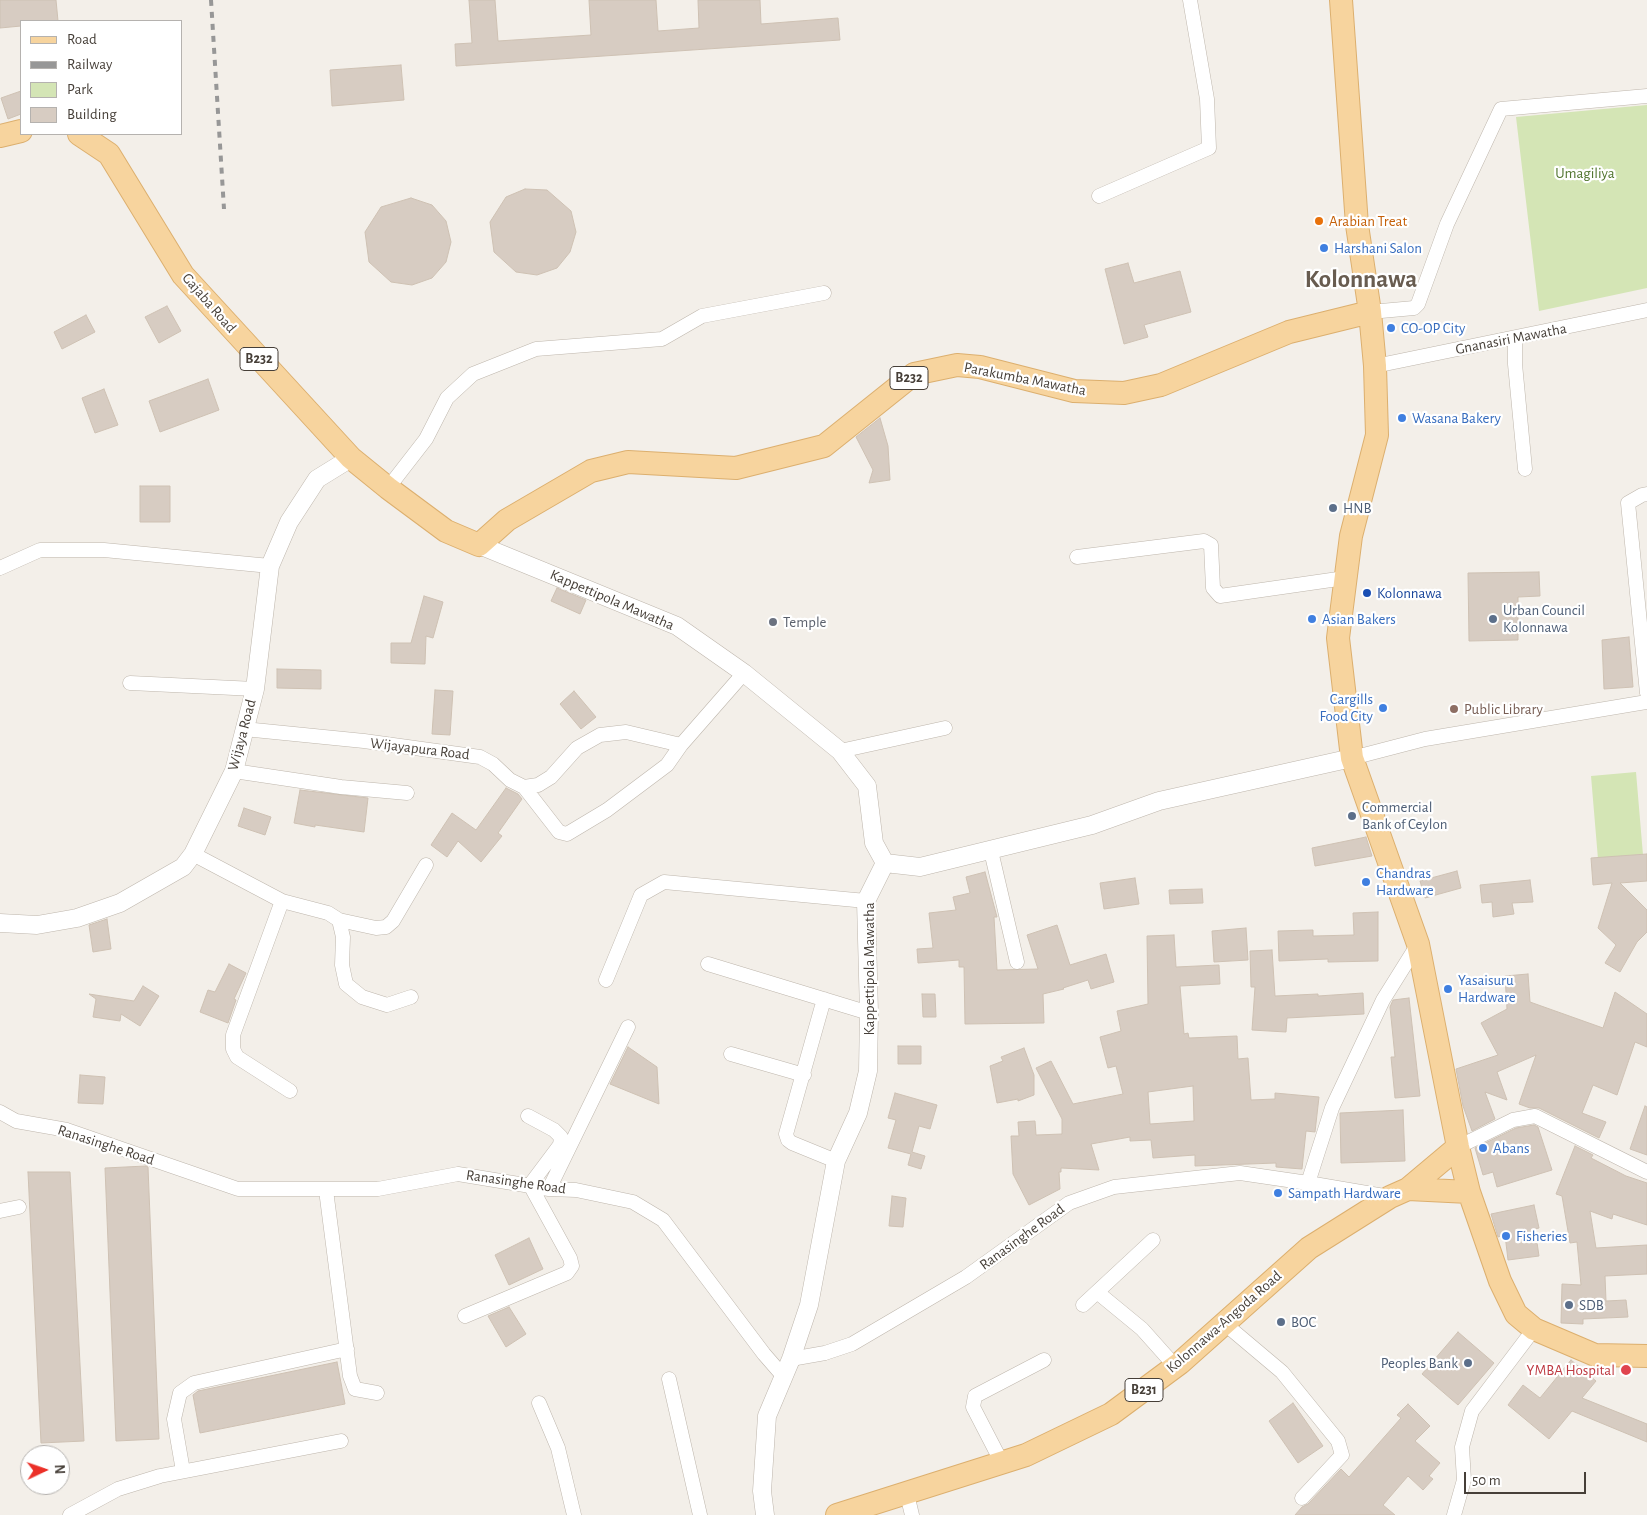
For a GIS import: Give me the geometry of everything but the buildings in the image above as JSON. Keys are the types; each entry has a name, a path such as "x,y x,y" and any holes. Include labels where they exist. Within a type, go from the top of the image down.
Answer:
{"main road":[{"path":"1341,0 1357,225 1370,312 1375,366 1377,435 1350,536 1338,638 1352,758 1418,944 1458,1147 1469,1192 1500,1281 1516,1314 1534,1329 1595,1355 1647,1356"},
{"path":"0,136 20,131"},
{"name":"Gajaba Road","path":"80,135 109,154 183,275 351,458 446,531 479,545"},
{"name":"Parakumba Mawatha","path":"479,545 507,520 590,471 628,462 736,468 824,446 914,374 957,365 980,367 1074,392 1124,394 1161,385 1289,332 1370,312"},
{"name":"Kolonnawa-Angoda Road","path":"837,1515 909,1504 1002,1463 1026,1456 1111,1414 1176,1366 1309,1248 1399,1193 1458,1147"},
{"path":"1399,1193 1469,1192"}],"street":[{"path":"1099,196 1209,148 1207,99 1190,0"},
{"path":"1370,312 1414,308 1418,304 1447,224 1501,109 1647,96"},
{"path":"388,488 426,439 447,398 473,374 536,350 662,338 702,316 824,293"},
{"name":"Gnanasiri Mawatha","path":"1375,366 1647,310"},
{"path":"1515,338 1515,364 1525,468"},
{"name":"Wijaya Road","path":"0,923 37,925 76,918 120,903 183,867 193,854 234,771 255,689 270,566 289,522 317,479 351,458"},
{"path":"1647,494 1628,503 1647,693"},
{"path":"1077,557 1204,541 1211,545 1213,588 1220,596 1345,578"},
{"name":"Kappettipola Mawatha","path":"479,545 677,626 744,673 840,751 867,786 874,843 885,863 866,901 869,1013 868,1070 858,1113 836,1161 809,1305 791,1360 767,1416 762,1491 765,1515"},
{"path":"0,568 40,550 104,550 270,566"},
{"path":"524,788 538,785 552,778 577,748 600,735 626,732 681,745 744,673"},
{"path":"130,683 255,689"},
{"path":"885,863 920,867 1092,825 1159,801 1352,758 1425,739 1647,702"},
{"path":"840,751 945,728"},
{"name":"Wijayapura Road","path":"244,729 364,741 480,757 493,764 510,780 524,788 559,832 567,834 607,810 667,765 681,745"},
{"path":"234,771 341,787 407,793"},
{"path":"991,850 1017,962"},
{"path":"193,854 282,901 328,913 339,920 376,928 386,926 393,921 426,865"},
{"path":"606,980 641,895 664,882 866,901"},
{"path":"282,901 233,1035 232,1048 237,1058 290,1091"},
{"path":"339,920 343,937 342,965 346,984 362,997 387,1004 411,997"},
{"path":"1308,1183 1332,1108 1383,1000 1418,944"},
{"path":"708,964 869,1013"},
{"path":"824,999 786,1134 788,1140 792,1143 836,1161"},
{"path":"549,1188 628,1027"},
{"path":"730,1054 804,1075"},
{"name":"Ranasinghe Road","path":"0,1112 16,1121 67,1130 238,1189 378,1189 458,1174 530,1186 576,1190 633,1202 663,1220 764,1354 784,1377"},
{"path":"465,1316 567,1273 572,1266 570,1258 530,1186 560,1144 561,1137 554,1130 528,1116"},
{"path":"1458,1147 1513,1120 1536,1116 1647,1172"},
{"name":"Ranasinghe Road","path":"791,1360 825,1353 852,1344 966,1277 1069,1203 1114,1187 1240,1173 1399,1193"},
{"path":"326,1190 350,1376 356,1389 377,1393"},
{"path":"0,1210 19,1207"},
{"path":"1083,1305 1153,1240"},
{"path":"1097,1292 1142,1330 1176,1366"},
{"path":"1225,1324 1282,1372 1338,1441 1342,1455 1302,1498"},
{"path":"1454,1515 1464,1480 1462,1447 1472,1411 1534,1329"},
{"path":"182,1471 174,1419 180,1393 194,1383 347,1349"},
{"path":"1002,1463 973,1407 975,1396 1044,1360"},
{"path":"670,1378 700,1515"},
{"path":"539,1403 558,1448 574,1515"},
{"path":"70,1515 118,1489 160,1476 342,1441"}],"green space":[{"name":"Umagiliya","path":"1647,105 1647,288 1539,311 1516,117"},
{"path":"1636,772 1643,855 1598,859 1591,776"}],"railway":[{"path":"211,0 224,209"}],"place":[{"name":"Arabian Treat","path":"1319,221"},
{"name":"Harshani Salon","path":"1324,248"},
{"name":"CO-OP City","path":"1391,328"},
{"name":"Wasana Bakery","path":"1402,418"},
{"name":"HNB","path":"1333,508"},
{"name":"Kolonnawa","path":"1367,593"},
{"name":"Asian Bakers","path":"1312,619"},
{"name":"Urban Council Kolonnawa","path":"1493,619"},
{"name":"Temple","path":"773,622"},
{"name":"Cargills Food City","path":"1383,708"},
{"name":"Public Library","path":"1454,709"},
{"name":"Commercial Bank of Ceylon","path":"1352,816"},
{"name":"Chandras Hardware","path":"1366,882"},
{"name":"Yasaisuru Hardware","path":"1448,989"},
{"name":"Abans","path":"1483,1148"},
{"name":"Sampath Hardware","path":"1278,1193"},
{"name":"Fisheries","path":"1506,1236"},
{"name":"SDB","path":"1569,1305"},
{"name":"BOC","path":"1281,1322"},
{"name":"Peoples Bank","path":"1468,1363"},
{"name":"YMBA Hospital","path":"1626,1370"}],"district":[{"name":"Kolonnawa","path":"1361,279"}]}
